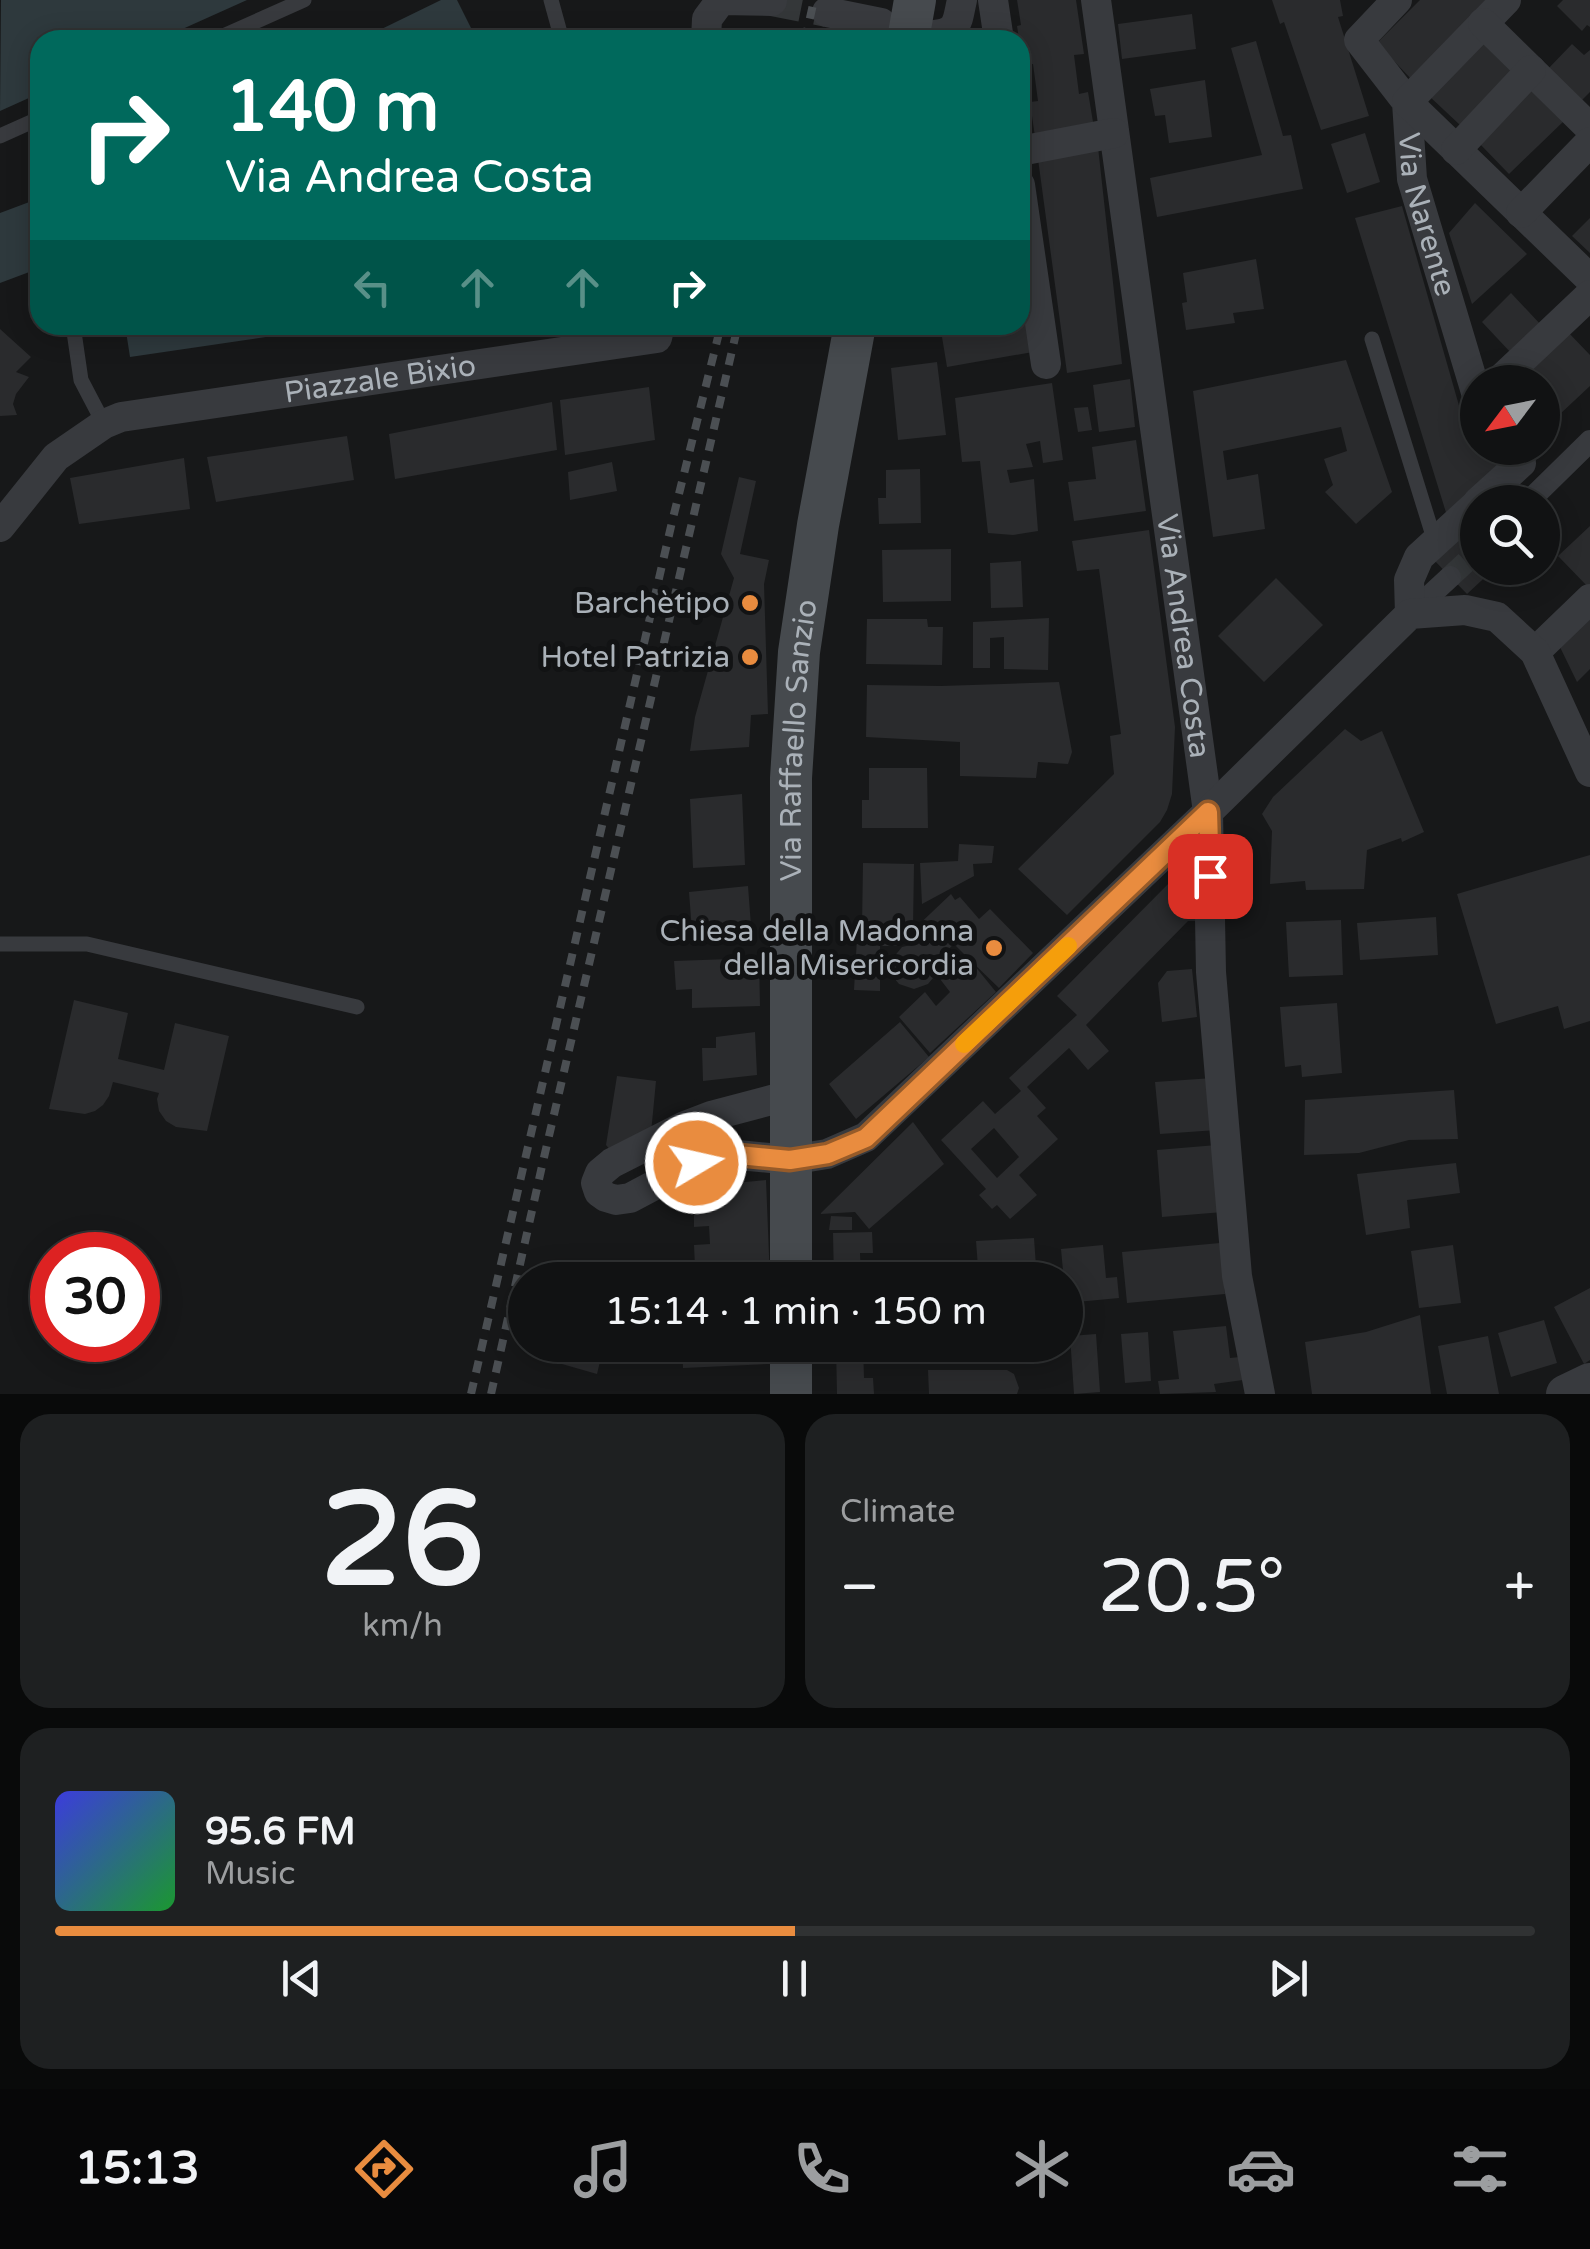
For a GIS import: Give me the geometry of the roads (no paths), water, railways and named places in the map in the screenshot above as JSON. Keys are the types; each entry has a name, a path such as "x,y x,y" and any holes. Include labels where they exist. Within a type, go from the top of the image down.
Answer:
{"main road":[{"name":"Via Raffaello Sanzio","path":"790,1262 791,778 799,652 853,335"},
{"path":"791,1362 791,1394"}],"street":[{"path":"706,30 707,19 721,0 772,1"},
{"path":"952,30 962,0"},
{"path":"993,0 998,30"},
{"name":"Via Andrea Costa","path":"1096,0 1208,812 1211,972 1236,1276 1260,1394"},
{"name":"Via Narente","path":"1397,0 1359,40 1406,102 1412,179 1468,365"},
{"path":"1506,0 1406,102 1590,278"},
{"path":"827,12 936,30"},
{"path":"1483,23 1590,128"},
{"path":"1456,150 1531,70"},
{"path":"1030,149 1114,133"},
{"path":"1521,213 1590,142"},
{"path":"1030,254 1046,364"},
{"path":"1516,365 1590,295"},
{"name":"Piazzale Bixio","path":"104,424 121,417 639,335"},
{"path":"0,526 56,457 104,424"},
{"path":"1546,485 1590,441"},
{"path":"1410,614 1409,580 1419,558 1460,519"},
{"path":"790,1094 686,1126 600,1173 596,1183 599,1192 616,1200 630,1198 696,1163 728,1154 790,1160 828,1154 866,1138 1450,577"},
{"path":"1535,652 1590,599"},
{"path":"1410,614 1465,610 1497,616 1535,652 1587,757"},
{"path":"1565,1394 1590,1382"}],"lane":[{"path":"236,30 304,0"},
{"path":"551,0 559,30"},
{"path":"0,136 30,122"},
{"path":"74,335 81,380 104,424"},
{"path":"1372,339 1435,542"},
{"path":"0,944 87,944 357,1007"}],"tunnel":[{"path":"772,1 827,12"},
{"path":"1450,577 1460,568"}],"railway":[{"path":"807,30 814,0"},
{"path":"471,1394 719,335"},
{"path":"491,1394 736,335"}],"place":[{"name":"Barchètipo","path":"750,603"},
{"name":"Hotel Patrizia","path":"750,657"},
{"name":"Chiesa della Madonna della Misericordia","path":"994,948"}]}
